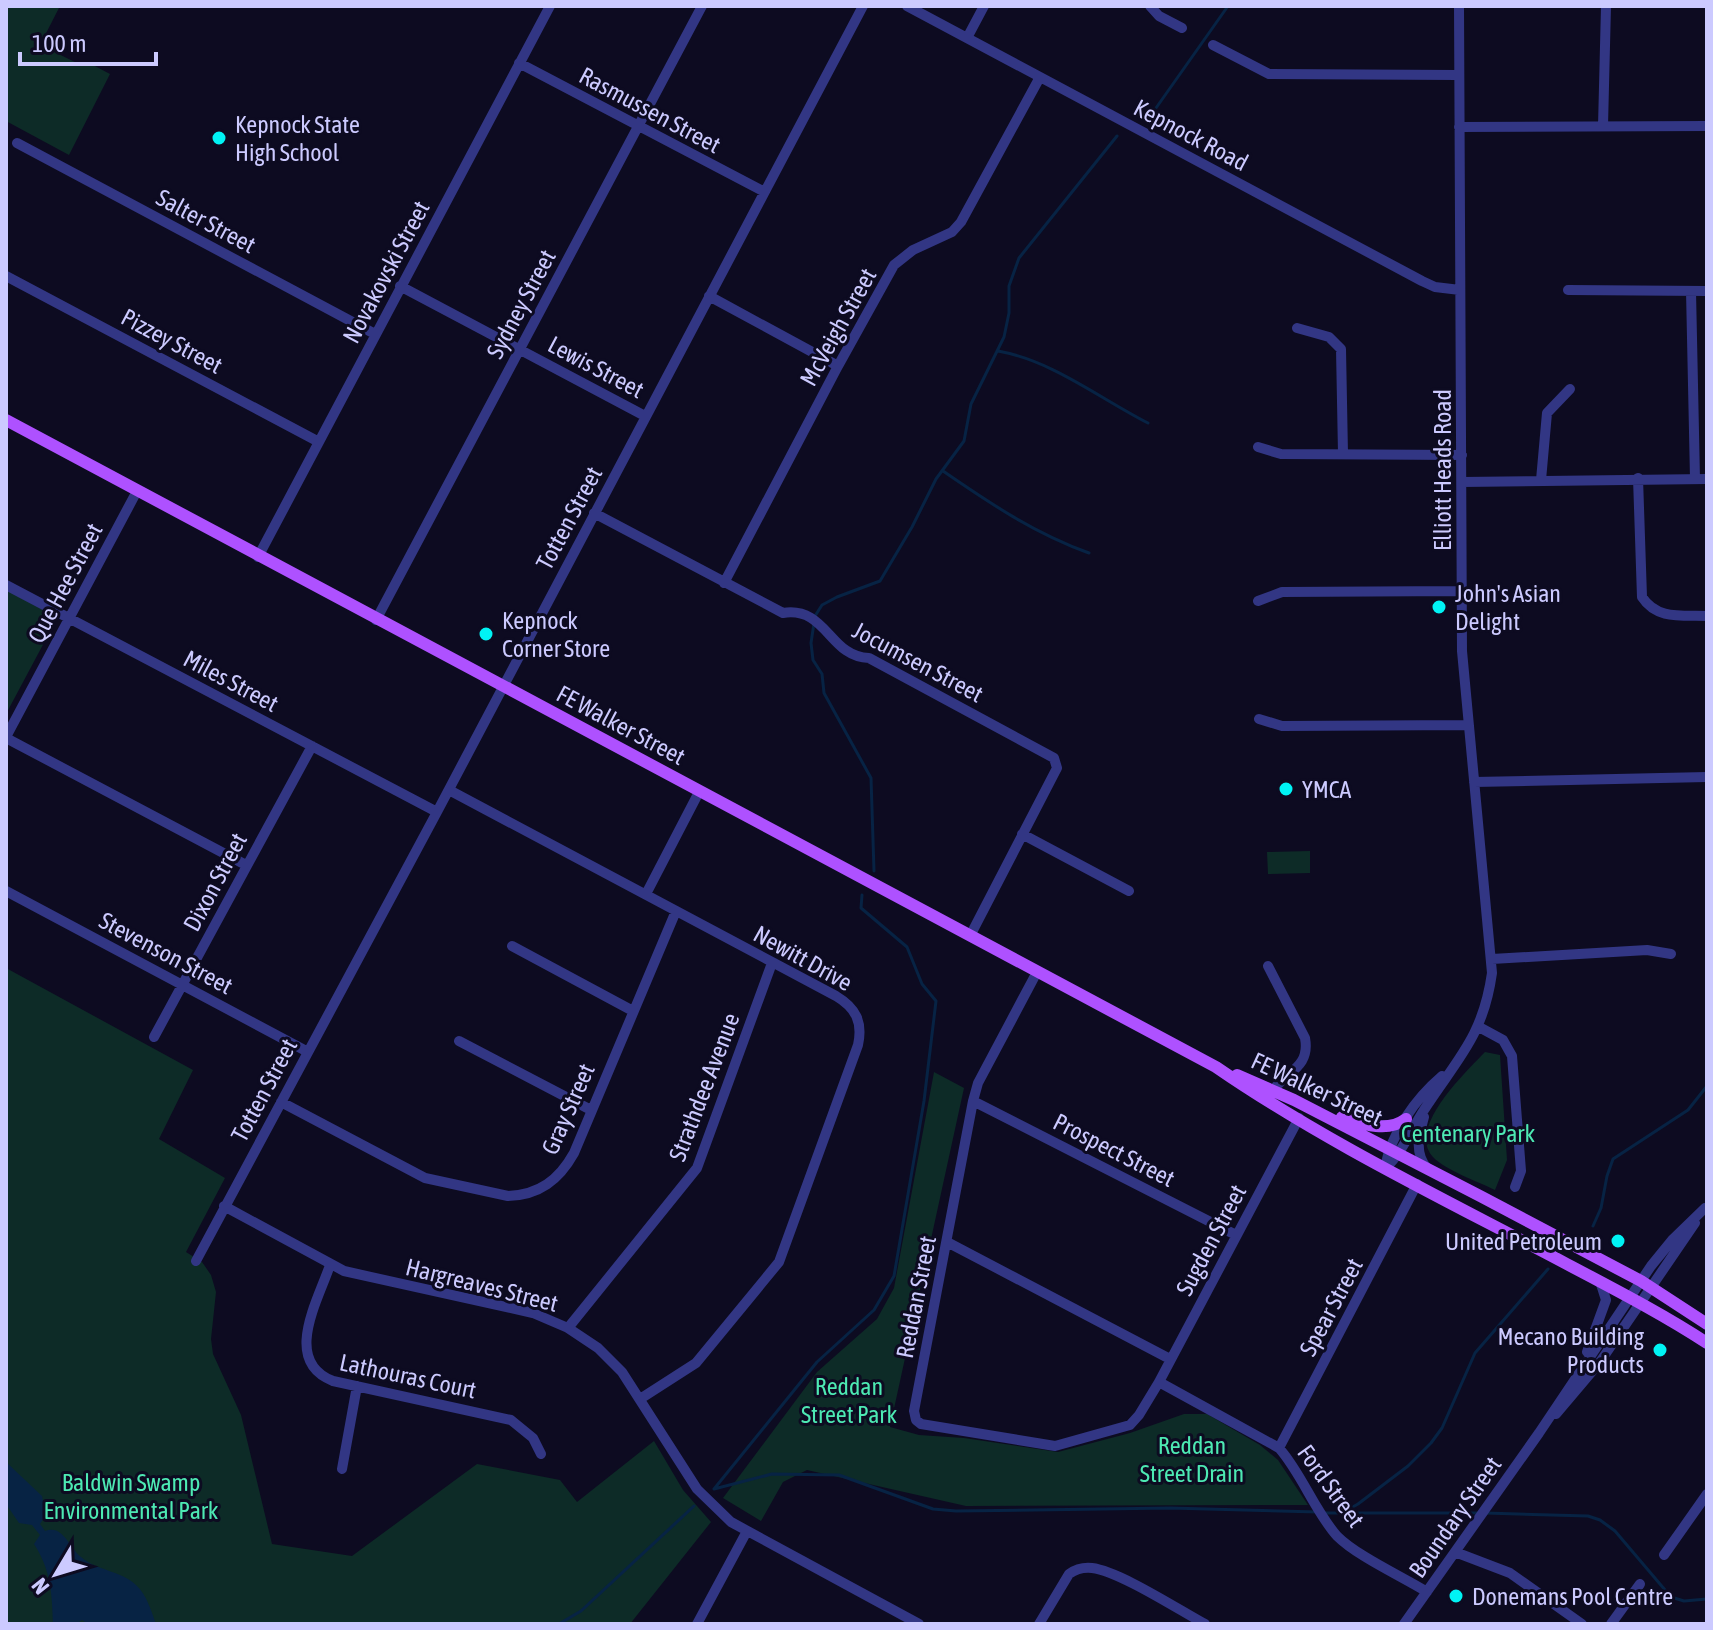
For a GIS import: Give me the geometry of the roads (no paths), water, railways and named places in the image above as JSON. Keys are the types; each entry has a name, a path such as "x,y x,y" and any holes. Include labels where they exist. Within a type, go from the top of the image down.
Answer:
{"main road":[{"name":"FE Walker Street","path":"6,420 1270,1095 1299,1118 1600,1281 1707,1343"},
{"name":"FE Walker Street","path":"1270,1095 1294,1100 1427,1168 1646,1284 1707,1324"},
{"path":"1294,1100 1367,1124 1392,1127 1406,1119"}],"street":[{"name":"Novakovski Street","path":"258,557 550,6"},
{"name":"Sydney Street","path":"376,620 702,6"},
{"name":"Totten Street","path":"196,1261 863,6"},
{"name":"Kepnock Road","path":"907,6 1422,281 1435,287 1460,290"},
{"path":"967,38 984,6"},
{"name":"Elliott Heads Road","path":"1394,1151 1479,1027 1488,999 1492,959 1469,725 1461,591 1459,6"},
{"path":"1603,126 1606,6"},
{"path":"1148,7 1182,28"},
{"path":"1213,45 1269,74 1458,75"},
{"name":"Rasmussen Street","path":"519,63 763,191"},
{"name":"McVeigh Street","path":"724,583 894,265 913,250 952,232 961,222 1040,77"},
{"path":"1459,127 1707,126"},
{"name":"Salter Street","path":"17,143 375,334"},
{"name":"Pizzey Street","path":"6,276 319,442"},
{"name":"Lewis Street","path":"400,286 645,416"},
{"path":"1568,290 1707,291"},
{"path":"1691,291 1695,479"},
{"path":"709,296 838,366"},
{"path":"1297,328 1329,337 1341,349 1343,454"},
{"path":"1541,480 1547,413 1570,389"},
{"path":"1258,447 1281,454 1462,455"},
{"path":"1638,478 1642,597 1650,608 1665,614 1707,616"},
{"path":"1462,482 1707,479"},
{"name":"Que Hee Street","path":"6,738 137,491"},
{"name":"Jocumsen Street","path":"594,513 783,613 803,613 855,657 869,658 1050,755 1056,761 1057,768 1022,834"},
{"name":"Miles Street","path":"6,585 437,812"},
{"path":"1258,601 1282,592 1461,591"},
{"path":"1259,719 1282,726 1469,725"},
{"path":"6,738 246,865"},
{"name":"Dixon Street","path":"154,1037 312,746"},
{"path":"1474,782 1707,777"},
{"name":"Newitt Drive","path":"449,790 846,1002 858,1017 858,1045 779,1262 696,1363 640,1399"},
{"path":"646,894 699,792"},
{"path":"970,936 1022,834 1129,891"},
{"name":"Stevenson Street","path":"6,891 308,1052"},
{"name":"Gray Street","path":"281,1102 425,1178 508,1196 531,1193 556,1179 574,1153 676,911"},
{"path":"512,946 633,1011"},
{"path":"1492,959 1647,950 1671,954"},
{"name":"Strathdee Avenue","path":"568,1328 697,1168 772,963"},
{"path":"1268,966 1305,1038 1308,1051 1301,1064 1270,1095"},
{"name":"Reddan Street","path":"1037,972 978,1083 973,1101 914,1411 916,1420 921,1424 1061,1446 1130,1425 1159,1382"},
{"path":"1479,1027 1503,1040 1512,1056 1521,1171 1515,1187"},
{"path":"459,1041 591,1110"},
{"name":"Elliott Heads Road","path":"1386,1167 1406,1119 1425,1092 1455,1064"},
{"path":"1427,1168 1418,1148 1430,1100"},
{"name":"Prospect Street","path":"973,1101 1236,1235"},
{"name":"Sugden Street","path":"1159,1382 1299,1118"},
{"name":"Spear Street","path":"1279,1448 1417,1184"},
{"name":"Hargreaves Street","path":"224,1206 330,1265 360,1276 533,1313 568,1328 609,1358 640,1399 692,1482 718,1513 919,1624"},
{"name":"Boundary Street","path":"1539,1433 1600,1362 1646,1284 1706,1206"},
{"path":"947,1242 1170,1359"},
{"name":"Lathouras Court","path":"330,1265 308,1328 305,1347 311,1364 320,1374 333,1381 511,1420 533,1438 541,1454"},
{"path":"1576,1375 1605,1305 1606,1294 1600,1281"},
{"name":"Boundary Street","path":"1404,1624 1539,1433 1576,1375 1636,1301"},
{"name":"Ford Street","path":"1159,1382 1279,1448 1344,1541 1427,1592"},
{"path":"342,1469 357,1386"},
{"path":"1664,1555 1707,1494"},
{"path":"697,1624 747,1531"},
{"path":"1455,1552 1510,1573 1582,1624"},
{"path":"1039,1624 1064,1580 1074,1570 1089,1568 1116,1576 1205,1624"},
{"path":"1611,1624 1640,1584"}],"water":[{"path":"6,1462 42,1496 46,1515 40,1524 45,1531 61,1533 87,1562 123,1576 136,1585 146,1598 156,1624 88,1624 82,1620 76,1624 53,1624 47,1573 34,1544 40,1535 32,1525 19,1523 6,1504"}],"waterway":[{"path":"1156,108 1228,6"},
{"path":"815,616 822,605 880,581 936,479 964,441 971,404 1004,337 1009,313 1009,286 1019,258 1117,136"},
{"path":"998,351 1057,372 1148,423"},
{"path":"943,471 1031,527 1089,553"},
{"path":"814,623 811,643 813,660 822,674 824,693 871,778 874,871"},
{"path":"714,1489 817,1362 874,1310 894,1276 924,1101 936,1001 922,984 907,947 861,908 862,895"},
{"path":"1593,1226 1601,1208 1613,1159 1688,1110 1707,1086"},
{"path":"1344,1512 1408,1466 1431,1443 1442,1428 1475,1353 1548,1269"},
{"path":"714,1489 772,1474 839,1475 933,1509 956,1511 1170,1508 1318,1512"},
{"path":"559,1624 581,1611 694,1506"},
{"path":"1325,1513 1478,1513"},
{"path":"1485,1513 1588,1516 1600,1520 1615,1531 1671,1597 1684,1601 1707,1599"}],"place":[{"name":"Kepnock State High School","path":"219,138"},
{"name":"John's Asian Delight","path":"1439,607"},
{"name":"Kepnock Corner Store","path":"486,634"},
{"name":"YMCA","path":"1286,789"},
{"name":"United Petroleum","path":"1618,1241"},
{"name":"Mecano Building Products","path":"1660,1350"},
{"name":"Donemans Pool Centre","path":"1456,1596"}],"park label":[{"name":"Centenary Park","path":"1468,1133"},
{"name":"Reddan Street Park","path":"849,1400"},
{"name":"Reddan Street Drain","path":"1192,1459"},
{"name":"Baldwin Swamp Environmental Park","path":"131,1496"}]}
